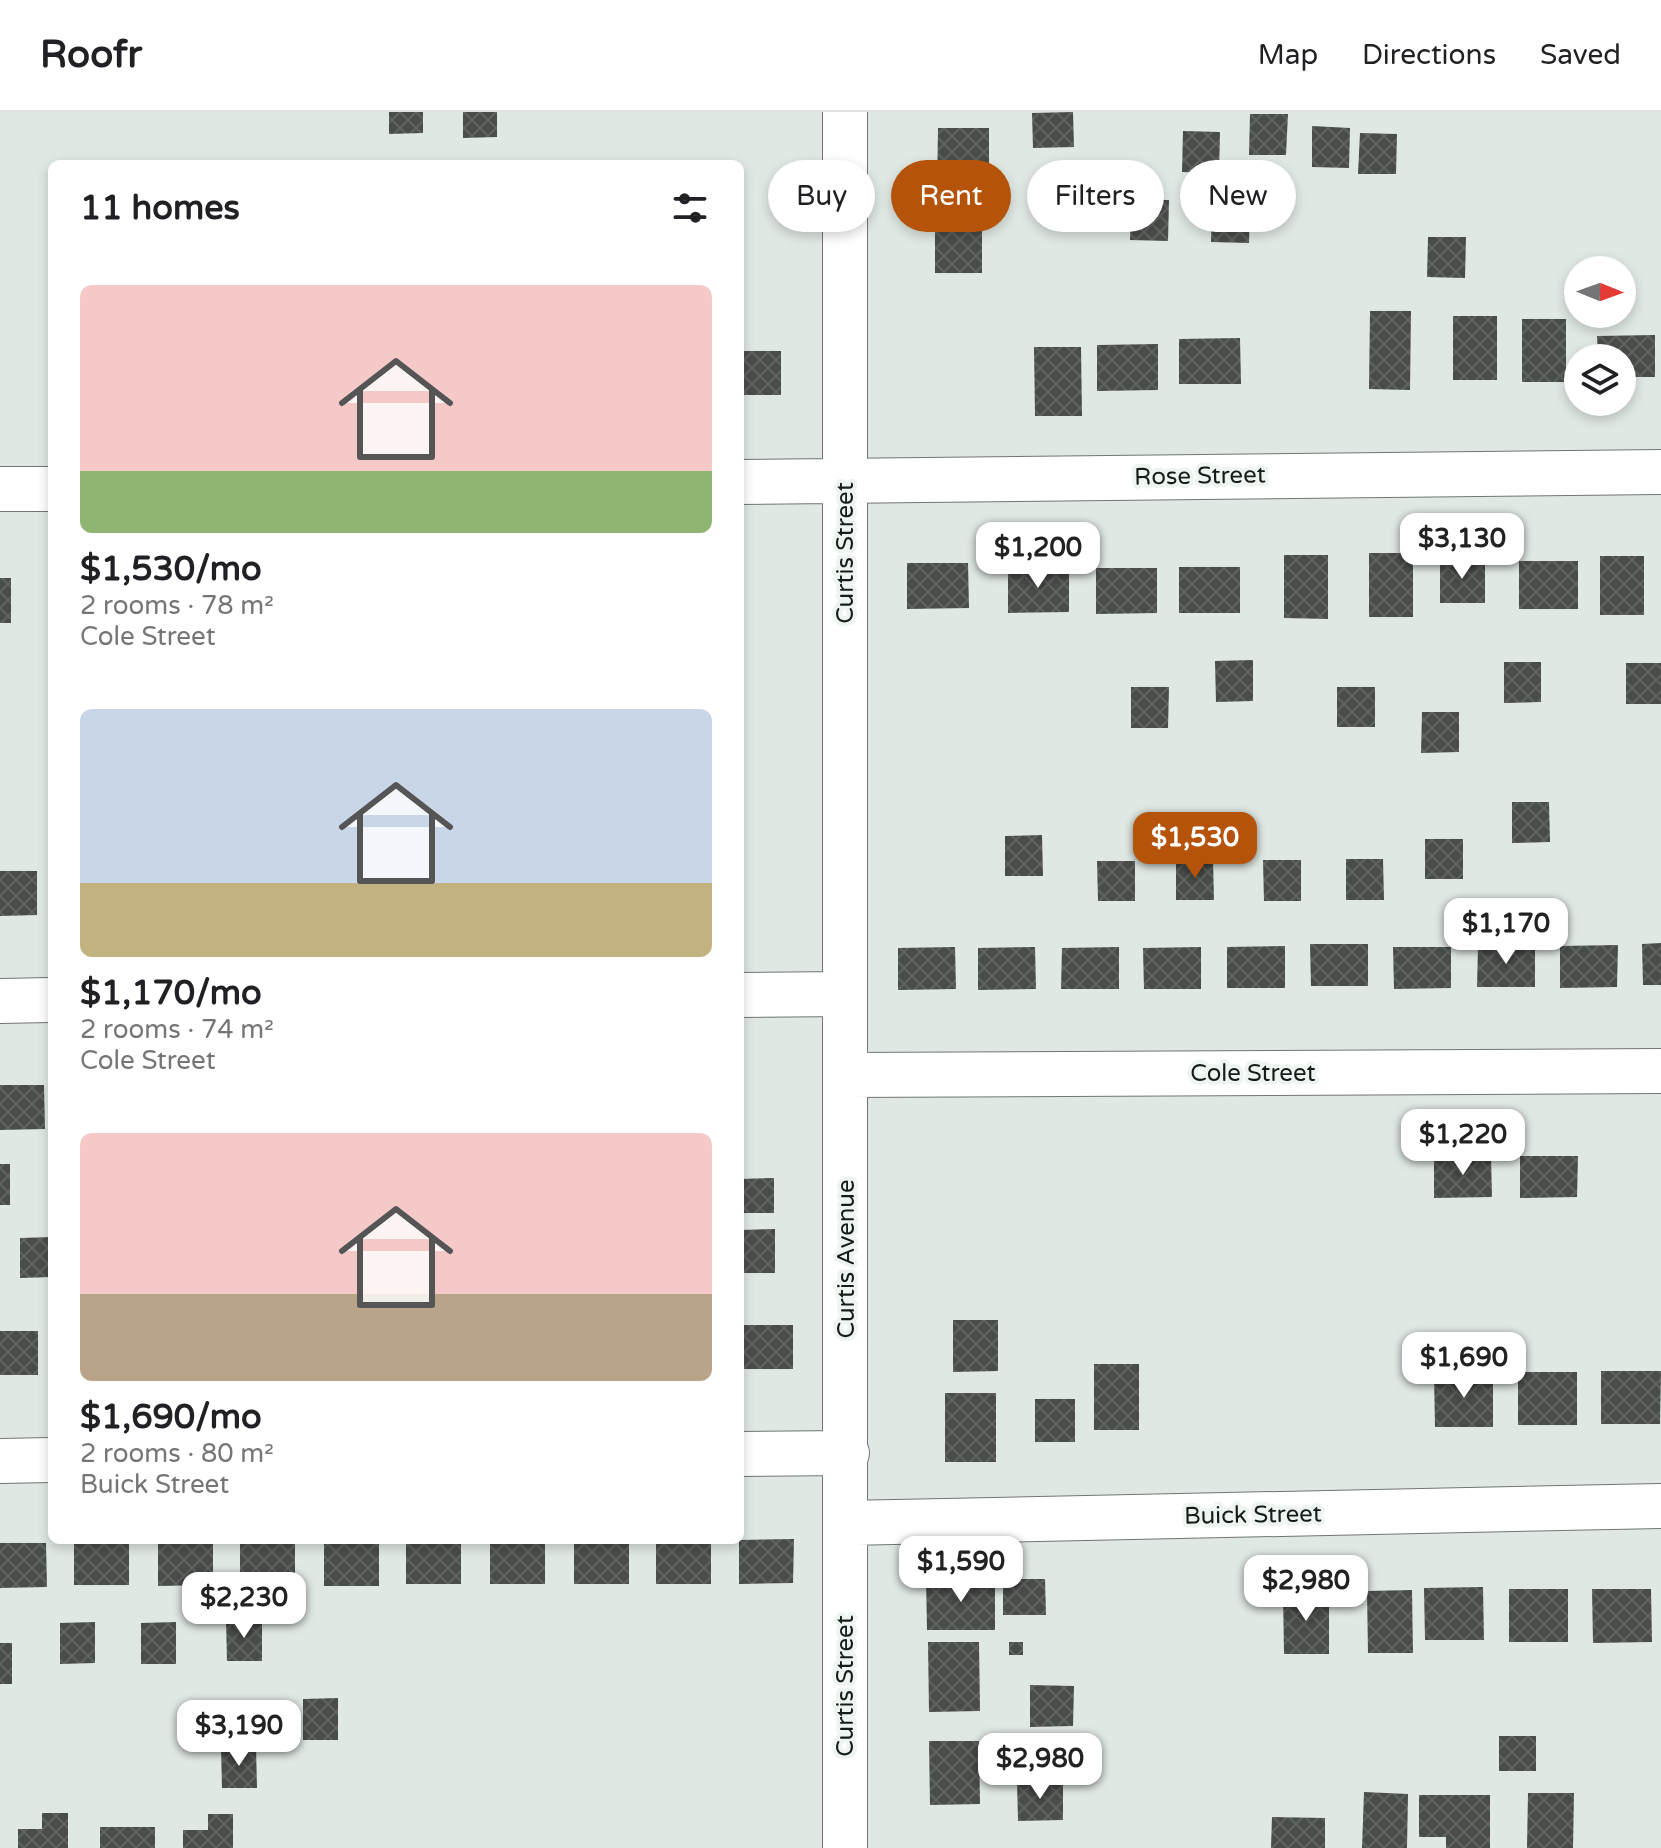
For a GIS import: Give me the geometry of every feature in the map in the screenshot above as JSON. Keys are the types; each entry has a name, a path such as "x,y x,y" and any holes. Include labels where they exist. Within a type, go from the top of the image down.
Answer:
{"street":[{"name":"Curtis Street","path":"845,112 845,994"},
{"name":"Rose Street","path":"744,482 1661,472"},
{"path":"0,489 48,489"},
{"path":"744,995 845,994"},
{"name":"Curtis Avenue","path":"845,994 845,1523"},
{"path":"0,1001 48,1000"},
{"name":"Cole Street","path":"845,1075 1661,1071"},
{"path":"744,1454 847,1453"},
{"path":"0,1461 48,1460"},
{"name":"Buick Street","path":"845,1523 1661,1506"},
{"name":"Curtis Street","path":"845,1523 845,1848"}],"building":[{"path":"389,112 423,112 423,133 389,134"},
{"path":"463,112 497,112 497,137 463,138"},
{"path":"1073,112 1074,147 1033,148 1032,113"},
{"path":"1250,114 1288,114 1286,155 1249,155"},
{"path":"1312,126 1350,128 1349,168 1312,167"},
{"path":"938,128 989,128 989,160 937,160"},
{"path":"1183,131 1220,132 1219,160 1182,160"},
{"path":"1360,133 1397,134 1396,174 1358,174"},
{"path":"1164,200 1169,200 1168,241 1130,240 1130,232 1164,232"},
{"path":"935,232 982,232 982,273 935,273"},
{"path":"1211,232 1249,232 1249,243 1211,242"},
{"path":"1428,237 1466,237 1465,278 1427,277"},
{"path":"1370,311 1411,311 1410,390 1369,389"},
{"path":"1453,316 1497,316 1497,380 1453,380"},
{"path":"1522,319 1564,319 1564,382 1522,382"},
{"path":"1655,335 1655,377 1636,377 1636,344 1597,344 1597,336"},
{"path":"1240,338 1241,384 1179,384 1179,339"},
{"path":"1158,344 1158,390 1097,391 1097,345"},
{"path":"1034,347 1081,347 1082,416 1035,416"},
{"path":"744,351 781,351 781,395 744,395"},
{"path":"1369,553 1413,553 1413,617 1369,617"},
{"path":"1284,555 1328,555 1328,619 1284,618"},
{"path":"1600,556 1644,556 1644,615 1600,615"},
{"path":"1440,559 1485,559 1485,603 1440,603"},
{"path":"1519,561 1578,561 1578,609 1519,609"},
{"path":"907,563 968,563 969,608 907,609"},
{"path":"1008,567 1069,567 1069,612 1008,613"},
{"path":"1179,567 1240,567 1240,613 1179,613"},
{"path":"1096,568 1157,568 1157,613 1096,614"},
{"path":"0,578 11,578 11,623 0,623"},
{"path":"1253,660 1253,701 1216,702 1215,661"},
{"path":"1504,662 1541,662 1541,702 1504,703"},
{"path":"1626,663 1661,663 1661,704 1626,704"},
{"path":"1131,687 1169,687 1168,728 1131,728"},
{"path":"1337,687 1375,687 1375,727 1337,727"},
{"path":"1422,712 1459,712 1459,752 1421,753"},
{"path":"1512,802 1549,802 1550,842 1512,843"},
{"path":"1042,835 1043,876 1005,876 1005,836"},
{"path":"1425,839 1463,839 1463,879 1425,879"},
{"path":"1176,859 1213,859 1214,900 1176,900"},
{"path":"1346,859 1383,859 1384,900 1346,900"},
{"path":"1263,860 1301,860 1301,901 1264,901"},
{"path":"1097,861 1135,861 1135,901 1098,901"},
{"path":"0,871 37,871 37,915 0,916"},
{"path":"1661,943 1661,985 1643,985 1642,944"},
{"path":"1310,944 1368,944 1368,986 1311,986"},
{"path":"1478,945 1535,945 1535,987 1477,987"},
{"path":"1618,945 1617,987 1560,988 1560,946"},
{"path":"1285,946 1285,988 1227,988 1227,947"},
{"path":"955,947 956,989 898,990 898,948"},
{"path":"1035,947 1036,989 978,990 978,948"},
{"path":"1119,947 1119,989 1061,989 1062,948"},
{"path":"1201,947 1201,989 1144,989 1143,948"},
{"path":"1393,947 1451,947 1451,988 1394,989"},
{"path":"0,1085 44,1085 45,1129 0,1130"},
{"path":"1434,1156 1491,1156 1492,1197 1434,1198"},
{"path":"1520,1156 1578,1156 1577,1197 1520,1198"},
{"path":"0,1164 10,1164 10,1205 0,1205"},
{"path":"774,1178 774,1213 744,1213 744,1179"},
{"path":"775,1229 775,1273 744,1273 744,1230"},
{"path":"48,1237 48,1277 20,1278 20,1238"},
{"path":"953,1320 998,1320 998,1371 953,1372"},
{"path":"744,1325 793,1325 793,1369 744,1369"},
{"path":"0,1331 38,1331 38,1375 0,1375"},
{"path":"1094,1364 1139,1364 1139,1430 1094,1430"},
{"path":"1601,1371 1661,1371 1660,1424 1601,1424"},
{"path":"1518,1372 1577,1372 1577,1425 1518,1425"},
{"path":"1434,1374 1493,1374 1493,1427 1435,1427"},
{"path":"945,1393 996,1393 996,1462 945,1462"},
{"path":"1035,1399 1075,1399 1075,1442 1035,1442"},
{"path":"794,1539 793,1583 739,1584 739,1544 744,1544 744,1540"},
{"path":"0,1543 46,1543 47,1587 0,1588"},
{"path":"74,1544 129,1544 129,1585 74,1585"},
{"path":"158,1544 213,1544 213,1585 158,1586"},
{"path":"240,1544 295,1544 295,1588 240,1588"},
{"path":"324,1544 379,1544 379,1586 324,1586"},
{"path":"406,1544 461,1544 461,1584 406,1584"},
{"path":"490,1544 545,1544 545,1584 490,1584"},
{"path":"574,1544 629,1544 629,1584 574,1584"},
{"path":"656,1544 711,1544 711,1584 656,1584"},
{"path":"926,1579 995,1579 995,1630 927,1630"},
{"path":"1003,1579 1045,1579 1046,1615 1003,1615"},
{"path":"1483,1587 1484,1640 1425,1640 1424,1588"},
{"path":"1509,1589 1568,1589 1568,1642 1509,1642"},
{"path":"1592,1589 1651,1589 1652,1642 1593,1643"},
{"path":"1412,1590 1413,1653 1368,1653 1367,1591"},
{"path":"1329,1591 1329,1654 1284,1654 1283,1592"},
{"path":"262,1619 262,1661 227,1661 226,1620"},
{"path":"95,1622 95,1663 60,1664 60,1623"},
{"path":"176,1622 176,1664 141,1664 141,1623"},
{"path":"928,1642 979,1642 980,1711 929,1712"},
{"path":"1009,1642 1023,1642 1023,1655 1009,1655"},
{"path":"0,1643 12,1643 12,1684 0,1684"},
{"path":"1030,1685 1074,1686 1073,1726 1030,1727"},
{"path":"338,1698 338,1740 303,1740 303,1699"},
{"path":"1499,1736 1536,1736 1536,1771 1499,1771"},
{"path":"929,1741 979,1741 980,1804 930,1805"},
{"path":"221,1747 256,1747 257,1788 222,1788"},
{"path":"1017,1781 1063,1781 1063,1820 1018,1821"},
{"path":"1364,1792 1408,1794 1407,1848 1362,1848"},
{"path":"1528,1793 1574,1793 1573,1848 1527,1848"},
{"path":"1419,1795 1490,1795 1490,1848 1446,1848 1446,1837 1419,1837"},
{"path":"42,1813 68,1813 68,1848 18,1848 18,1829 42,1829"},
{"path":"208,1814 233,1814 233,1848 183,1848 183,1830 208,1830"},
{"path":"1272,1817 1325,1818 1325,1848 1271,1848"},
{"path":"100,1827 155,1827 155,1848 100,1848"}]}
